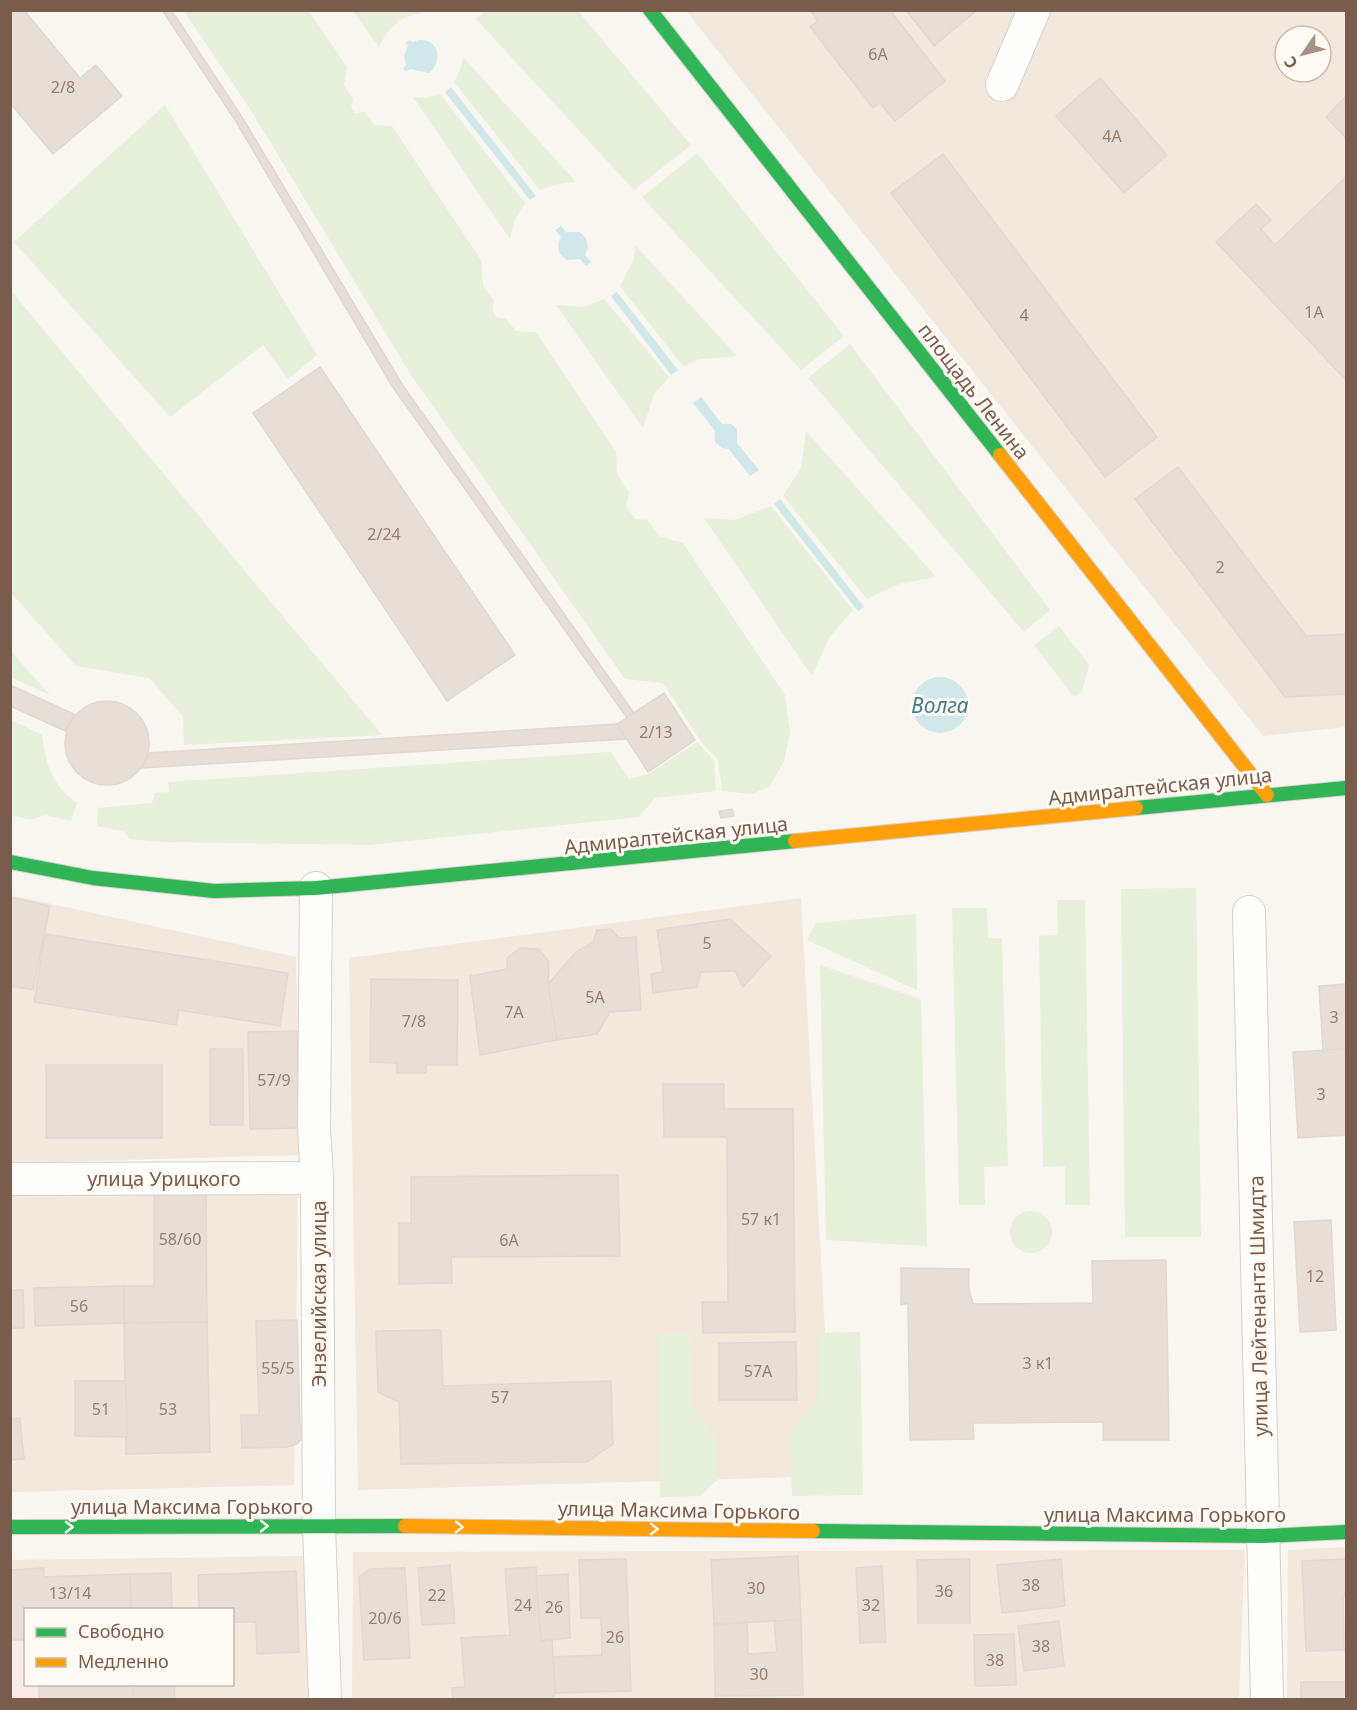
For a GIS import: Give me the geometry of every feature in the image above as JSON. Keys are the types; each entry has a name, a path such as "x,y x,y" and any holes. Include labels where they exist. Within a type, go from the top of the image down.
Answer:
{"main road":[{"name":"площадь Ленина","path":"650,10 1267,795"},
{"name":"Адмиралтейская улица","path":"10,862 93,879 214,891 316,888 672,856 1347,788"},
{"name":"улица Максима Горького","path":"10,1527 320,1525 1263,1536 1347,1532"}],"street":[{"path":"1002,85 1034,10"},
{"name":"Энзелийская улица","path":"316,888 314,1128 317,1178 320,1525 325,1700"},
{"name":"улица Лейтенанта Шмидта","path":"1249,912 1267,1700"},
{"name":"улица Урицкого","path":"10,1179 317,1178"}],"shaded area":[{"path":"686,11 1346,11 1346,727 1263,736"},
{"path":"10,895 296,957 300,1155 11,1163"},
{"path":"801,898 833,1476 358,1490 349,958"},
{"path":"298,1187 294,1485 11,1492 10,1189"},
{"path":"1346,1547 1346,1699 1287,1700 1288,1550"},
{"path":"1245,1550 1239,1699 352,1700 353,1552"},
{"path":"307,1556 312,1699 11,1699 10,1560"},
{"path":"44,1568 45,1577 27,1608 24,1608 24,1686 133,1686 134,1699 11,1700 11,1570"}],"green space":[{"path":"418,10 421,13 406,17 395,24 379,47 353,11"},
{"path":"184,11 309,11 347,67 344,85 353,99 351,107 355,113 365,112 374,125 392,126 481,260 483,286 494,301 492,310 496,317 506,319 516,331 536,332 616,452 617,474 629,493 626,506 635,519 647,520 659,536 683,543 785,695 790,733 784,761 770,786 752,794 722,791 718,760 702,743 663,683 625,679 411,375 252,112"},
{"path":"486,11 578,11 691,145 634,190 476,19"},
{"path":"463,57 576,182 557,184 540,190 454,82 461,68"},
{"path":"440,94 525,203 515,219 510,239 413,97 427,98"},
{"path":"165,105 317,355 288,379 263,345 170,417 14,242"},
{"path":"697,153 844,336 801,370 642,197"},
{"path":"635,245 737,356 701,359 683,366 620,286 634,259"},
{"path":"11,291 382,735 184,745 183,716 149,678 76,666 11,593"},
{"path":"604,299 669,377 654,394 643,428 556,305 583,307"},
{"path":"850,344 1050,610 1024,632 808,378"},
{"path":"806,431 936,577 899,584 867,599 783,496 801,468"},
{"path":"771,506 853,610 829,638 812,676 704,518 735,520"},
{"path":"1059,626 1089,665 1082,691 1074,697 1034,645"},
{"path":"11,652 50,695 11,677"},
{"path":"11,720 42,735 51,773 61,789 77,803 71,821 45,815 31,820 11,815"},
{"path":"697,742 714,760 716,791 655,798 639,817 370,845 163,842 130,839 123,831 97,826 98,808 152,803 155,793 169,792 168,782 611,752 629,779 648,774"},
{"path":"1196,888 1201,1237 1125,1237 1121,889"},
{"path":"1057,900 1085,900 1090,1205 1065,1205 1065,1166 1043,1167 1039,936 1058,935"},
{"path":"952,908 987,908 988,938 1002,938 1008,1166 984,1167 985,1205 959,1205"},
{"path":"916,914 917,990 807,940 816,923"},
{"path":"820,965 921,999 927,1246 826,1240"},
{"path":"1031,1211 1046,1217 1052,1232 1046,1247 1031,1253 1016,1247 1010,1232 1016,1217"},
{"path":"860,1332 863,1495 792,1496 790,1431 819,1399 818,1333"},
{"path":"658,1333 690,1333 691,1404 716,1435 717,1480 700,1496 660,1497"}],"water":[{"path":"410,40 412,42 427,41 436,49 437,61 429,73 410,69 406,72 403,68 406,65 404,56 408,45 405,43"},
{"path":"451,87 536,196 530,200 445,92"},
{"path":"561,226 566,232 579,232 586,239 585,255 591,262 586,266 580,259 567,260 560,252 561,237 555,230"},
{"path":"617,292 678,370 671,375 611,296"},
{"path":"701,397 722,424 731,424 737,429 737,443 759,470 750,476 729,449 722,448 715,442 715,431 693,403"},
{"path":"780,499 864,607 858,611 774,504"},
{"name":"Волга","path":"940,677 951,679 960,685 966,694 968,705 966,716 960,725 951,731 940,733 929,731 920,725 914,716 912,705 914,694 920,685 929,679"}],"building":[{"path":"10,10 24,10 80,78 96,65 122,96 53,154 10,103"},
{"path":"162,10 170,10 176,17 242,117 402,384 634,713 627,718 392,386 235,120"},
{"path":"810,10 890,10 945,81 895,121 880,103 873,108 810,27 818,21"},
{"path":"906,10 977,10 934,46"},
{"path":"1100,78 1167,155 1124,193 1056,116"},
{"path":"1346,96 1346,138 1326,117"},
{"path":"943,154 1157,437 1105,477 891,193"},
{"path":"1346,177 1346,380 1216,242 1256,204 1271,220 1261,229 1275,245"},
{"path":"320,367 515,655 447,701 253,413"},
{"path":"1178,467 1306,636 1346,634 1346,694 1285,697 1135,499"},
{"path":"10,685 74,714 65,731 10,706"},
{"path":"664,693 695,740 648,772 617,724"},
{"path":"99,701 115,701 131,708 142,719 149,735 146,759 137,773 115,785 99,785 83,778 72,767 65,751 65,735 72,719 83,708"},
{"path":"617,724 626,739 142,768 149,753"},
{"path":"732,809 734,816 721,818 719,811"},
{"path":"10,897 50,906 33,990 10,986"},
{"path":"730,919 771,956 743,987 735,971 701,972 697,987 653,993 651,974 663,972 657,930"},
{"path":"611,929 619,938 636,937 641,1010 610,1012 597,1034 557,1040 548,984 576,952 593,942 597,930"},
{"path":"45,934 288,973 280,1026 179,1010 176,1025 34,1002"},
{"path":"520,948 539,949 549,962 548,984 557,1040 480,1055 470,976 507,969 507,958"},
{"path":"371,979 458,980 457,1065 426,1065 426,1073 397,1073 397,1063 370,1062"},
{"path":"1346,984 1346,1049 1323,1050 1319,986"},
{"path":"297,1031 299,1128 250,1129 248,1032"},
{"path":"210,1049 243,1049 243,1125 210,1125"},
{"path":"1346,1049 1346,1135 1298,1138 1293,1052"},
{"path":"46,1065 162,1065 162,1138 46,1138"},
{"path":"663,1084 724,1084 724,1109 793,1109 795,1332 703,1333 702,1302 728,1302 727,1137 664,1137"},
{"path":"618,1175 620,1256 451,1257 452,1283 399,1284 399,1223 411,1223 411,1177"},
{"path":"154,1192 206,1193 207,1322 124,1323 124,1286 154,1286"},
{"path":"1331,1220 1336,1330 1300,1332 1294,1222"},
{"path":"1166,1260 1169,1440 1103,1440 1103,1422 973,1423 974,1439 910,1440 908,1303 901,1305 901,1268 969,1269 969,1289 973,1304 1093,1303 1092,1261"},
{"path":"124,1286 124,1323 35,1326 34,1288"},
{"path":"10,1290 23,1290 24,1328 10,1328"},
{"path":"297,1320 300,1424 305,1435 297,1444 288,1447 242,1448 241,1415 259,1415 256,1321"},
{"path":"207,1322 210,1452 126,1454 124,1323"},
{"path":"441,1330 443,1386 611,1381 613,1444 587,1462 401,1464 399,1402 378,1392 376,1331"},
{"path":"796,1342 797,1400 719,1400 719,1343"},
{"path":"75,1381 126,1381 127,1437 75,1436"},
{"path":"20,1418 24,1459 10,1460 10,1419"},
{"path":"798,1556 801,1620 714,1624 711,1560"},
{"path":"626,1559 631,1691 555,1693 553,1657 602,1655 601,1618 581,1618 579,1560"},
{"path":"970,1559 970,1623 918,1623 917,1560"},
{"path":"1061,1559 1065,1606 1002,1613 997,1565"},
{"path":"1346,1559 1346,1596 1343,1596 1344,1650 1306,1651 1302,1561"},
{"path":"450,1565 455,1623 422,1625 418,1568"},
{"path":"882,1566 886,1642 860,1643 856,1568"},
{"path":"536,1567 541,1641 552,1640 555,1693 553,1700 453,1700 452,1688 465,1687 461,1638 510,1635 505,1569"},
{"path":"44,1568 44,1577 130,1574 131,1608 24,1608 24,1640 10,1640 10,1570"},
{"path":"405,1568 410,1658 364,1660 359,1577 370,1569"},
{"path":"296,1571 299,1652 257,1654 256,1622 234,1622 234,1608 199,1608 198,1575"},
{"path":"171,1573 172,1608 131,1608 130,1574"},
{"path":"568,1574 570,1638 541,1641 536,1576"},
{"path":"801,1620 803,1695 715,1696 714,1624 747,1623 748,1654 777,1652 774,1621"},
{"path":"1059,1621 1064,1666 1024,1671 1018,1626"},
{"path":"1014,1634 1016,1685 975,1686 974,1635"},
{"path":"1301,1682 1346,1682 1346,1700 1301,1700"},
{"path":"39,1686 133,1686 134,1700 39,1700"},
{"path":"133,1686 174,1686 175,1700 134,1700"}],"traffic: fast":[{"path":"650,10 1000,455"},
{"path":"1136,808 1346,788"},
{"path":"10,862 93,878 214,891 316,888 795,841"},
{"path":"10,1527 405,1526"},
{"path":"813,1531 1263,1536 1346,1532"}],"traffic: slow":[{"path":"1000,455 1267,795"},
{"path":"795,841 1136,808"},
{"path":"405,1526 813,1531"}]}
